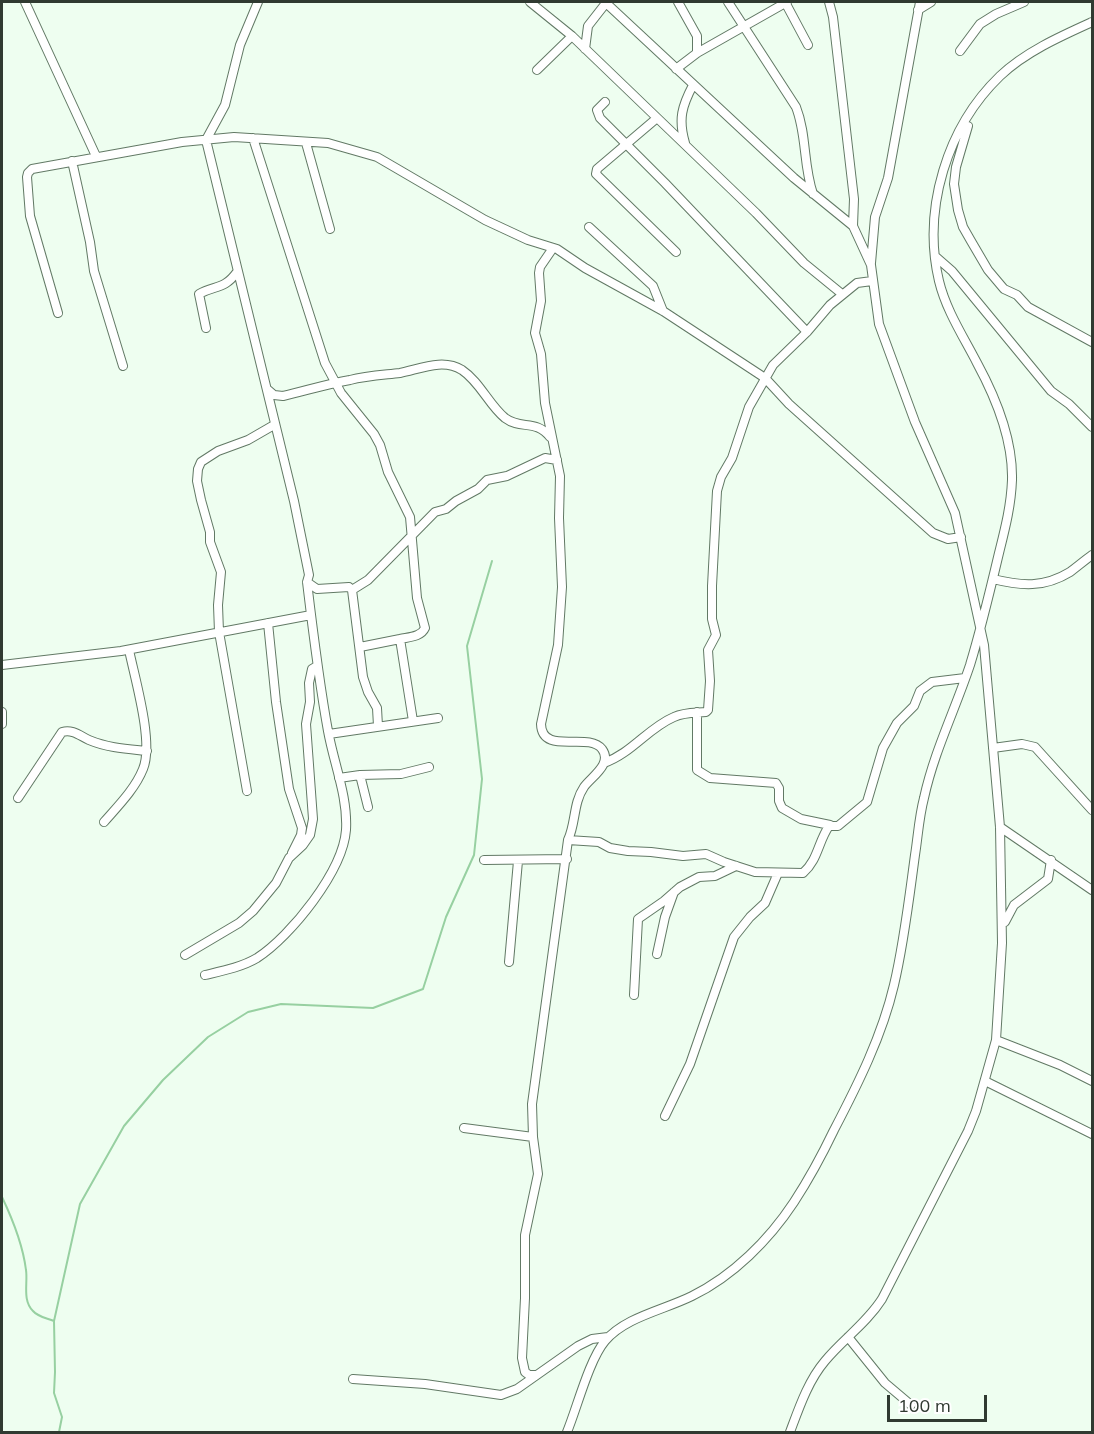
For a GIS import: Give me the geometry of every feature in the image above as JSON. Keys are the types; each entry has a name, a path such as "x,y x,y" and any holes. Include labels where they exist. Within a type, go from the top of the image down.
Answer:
{"street":[{"path":"25,2 96,156"},
{"path":"205,975 256,958 292,927 326,883 339,859 345,838 346,809 317,666 307,582 309,576 296,512 206,140 225,105 240,45 258,2"},
{"path":"530,2 572,36 756,213 804,263 842,294"},
{"path":"585,49 588,26 605,2 813,194 853,226 871,265"},
{"path":"678,2 698,36 698,53"},
{"path":"728,2 796,106 802,123 807,174 813,194"},
{"path":"676,69 698,53 786,2 808,45"},
{"path":"829,2 834,24 854,199 853,226"},
{"path":"790,1432 810,1382 824,1362 864,1324 882,1299 968,1131 996,1040 1003,925 1000,827 981,625 961,537 948,495 915,422 883,337 875,307 872,281 875,217 889,170 919,6 931,2"},
{"path":"960,51 980,24 1024,2"},
{"path":"567,1432 590,1369 608,1337 632,1322 693,1296 721,1279 760,1245 779,1224 812,1172 856,1089 889,1003 906,920 925,792 970,665 1009,511 1012,476 1011,461 990,386 950,310 939,278 935,224 939,182 948,155 974,107 1001,75 1018,62 1064,35 1092,22"},
{"path":"537,70 572,36"},
{"path":"685,145 681,128 682,109 693,85"},
{"path":"605,102 597,110 597,114 807,333"},
{"path":"974,107 958,157 954,184 963,227 988,270 1004,288 1017,295 1028,308 1092,342"},
{"path":"657,118 597,169 596,174 676,252"},
{"path":"253,138 315,336 335,383 380,445 388,472 410,517 417,598 425,628 415,637 360,646"},
{"path":"58,313 30,216 27,177 32,169 96,156 206,140 253,138 328,143 377,157 485,220 528,240 553,248 663,311 765,378 797,411 933,533 948,538 961,537"},
{"path":"306,143 330,229"},
{"path":"72,161 90,242 94,272 123,366"},
{"path":"589,227 653,286 663,311"},
{"path":"553,248 540,267 541,301 535,333 541,354 545,403 551,438 560,476 561,596 558,645 541,724 542,732 554,741 594,744 604,752 604,763"},
{"path":"936,257 959,280 1051,391 1069,404 1092,427"},
{"path":"206,328 199,294 218,288 237,272"},
{"path":"536,1375 529,1375 525,1372 522,1358 525,1235 538,1174 533,1137 532,1104 568,840 573,830 576,805 580,793 604,763 620,756 662,723 674,717 708,710 710,681 708,650 716,635 712,619 712,586 717,491 721,477 737,445 740,429 749,407 773,365 807,333 842,294 857,283 872,281"},
{"path":"266,389 278,397 335,383 423,367 451,366 470,376 506,419 519,424 537,426 551,438"},
{"path":"247,791 219,632 220,572 210,542 210,532 197,481 201,462 218,451 248,440 274,424"},
{"path":"352,590 368,580 435,512 446,510 456,501 478,489 487,480 507,476 545,458 556,460"},
{"path":"993,579 1016,585 1041,584 1070,572 1092,555"},
{"path":"307,582 317,589 349,587 352,590"},
{"path":"352,590 363,677 377,708 378,726"},
{"path":"2,665 129,650 311,615"},
{"path":"185,955 239,923 253,911 276,883 301,835 302,828 289,789 276,702 268,623"},
{"path":"400,639 412,721"},
{"path":"104,822 135,783 144,768 147,751 129,650"},
{"path":"289,858 310,835 313,819 308,777 306,724 310,702 309,683 312,669 317,666"},
{"path":"697,712 697,770 710,778 776,783 782,808 801,819 838,826 867,802 883,748 897,723 914,706 920,691 932,682 965,678"},
{"path":"2,712 2,724"},
{"path":"329,734 438,718"},
{"path":"18,798 62,732 76,733 110,747 147,751"},
{"path":"993,748 1022,744 1035,747 1092,810"},
{"path":"339,778 401,774 429,767"},
{"path":"360,775 368,807"},
{"path":"568,840 598,842 610,848 628,851 683,856 706,854 755,872 803,873 818,854 820,841 830,825"},
{"path":"1000,827 1092,890"},
{"path":"484,860 567,859"},
{"path":"1003,925 1014,905 1048,879 1051,860"},
{"path":"508,962 518,861"},
{"path":"634,995 638,919 664,901 675,890 699,877 715,876 736,866"},
{"path":"665,1116 690,1064 734,937 765,903 778,873"},
{"path":"657,954 665,917 675,890"},
{"path":"996,1040 1060,1065 1092,1081"},
{"path":"985,1081 1092,1134"},
{"path":"464,1128 533,1137"},
{"path":"353,1379 425,1384 501,1395 517,1389 585,1343 600,1337 608,1337"},
{"path":"848,1337 885,1383 911,1405"}],"waterway":[{"path":"59,1432 62,1417 54,1393 54,1321 80,1204 124,1126 163,1080 208,1037 248,1012 281,1004 373,1008 423,989 446,917 474,855 482,779 467,646 492,561"},
{"path":"2,1197 22,1251 30,1307 40,1316 54,1321"}]}
